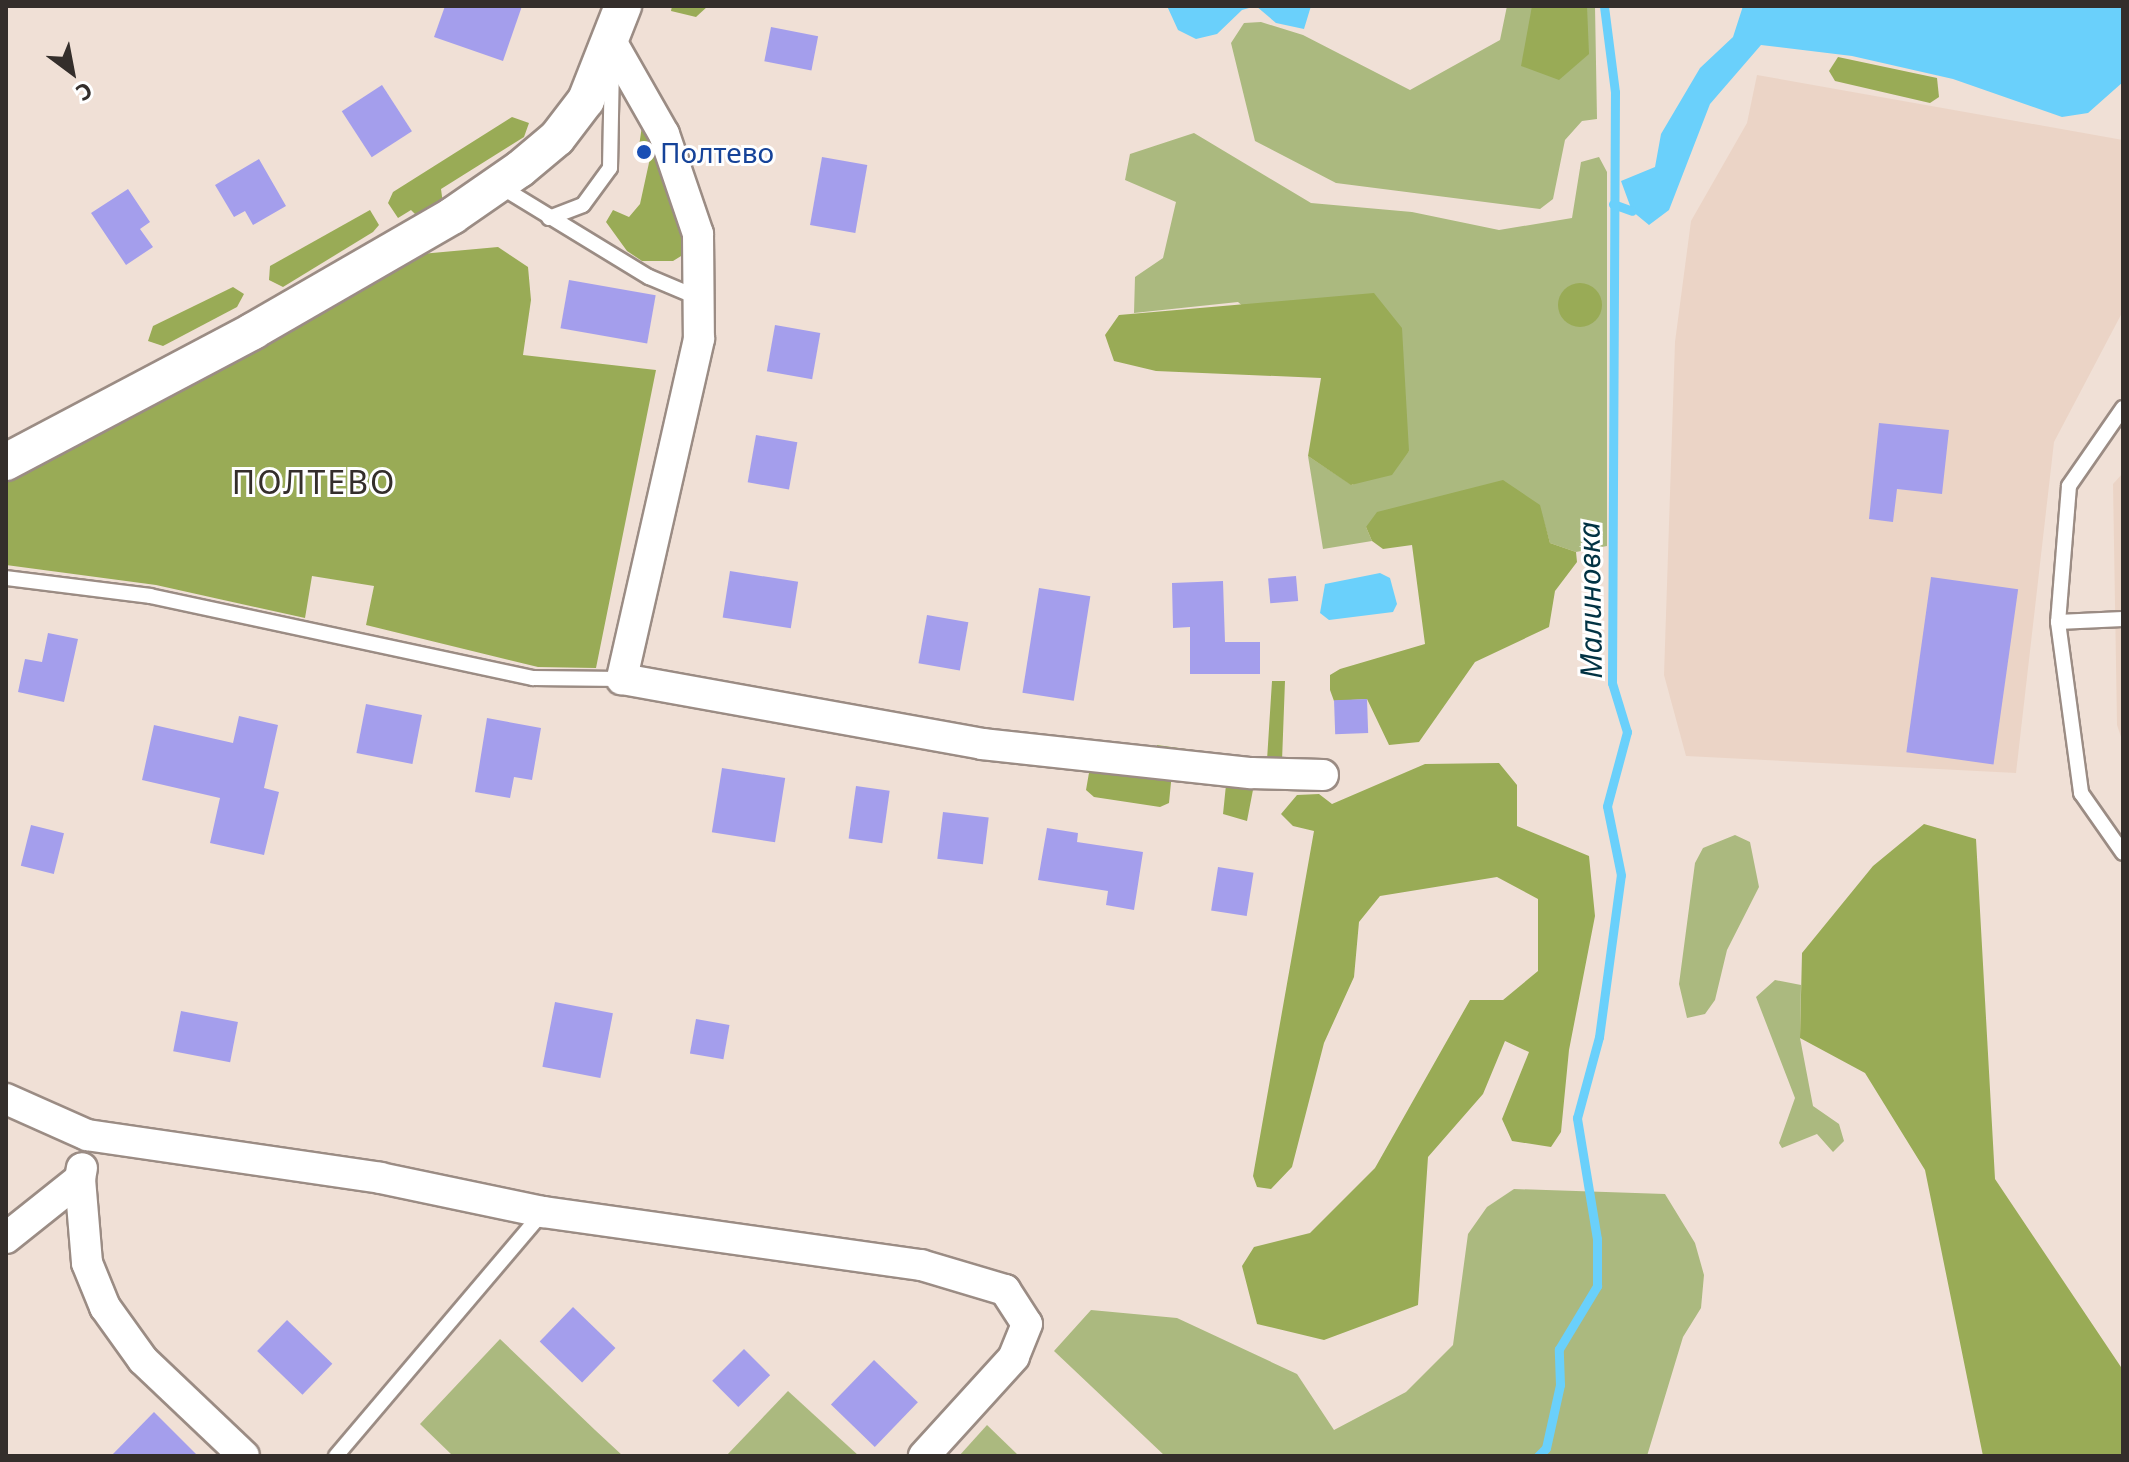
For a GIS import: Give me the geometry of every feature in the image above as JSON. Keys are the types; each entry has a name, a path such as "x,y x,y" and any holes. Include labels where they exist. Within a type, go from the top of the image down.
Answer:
{"street":[{"path":"6,462 253,331 498,185 540,154 571,122 612,43 623,6"},
{"path":"612,43 647,99 681,171 698,234 699,339 622,679 982,744 1251,773 1323,775"},
{"path":"6,1099 87,1135 380,1178 543,1212 921,1265 1005,1290 1027,1324 1014,1357 924,1456"},
{"path":"87,1135 80,1179 87,1263 105,1307 143,1360 244,1456"},
{"path":"6,1238 80,1179"}],"lane":[{"path":"549,218 583,205 610,168 612,43"},
{"path":"498,185 649,277 699,298"},
{"path":"2123,408 2069,486 2058,622 2081,793 2123,853"},
{"path":"6,578 150,596 533,678 622,679"},
{"path":"2058,622 2123,619"},
{"path":"336,1456 543,1212"}],"shaded area":[{"path":"1757,75 2123,140 2123,311 2054,442 2016,773 1686,756 1664,675 1675,342 1691,221 1747,123"},
{"path":"2123,473 2123,743 2117,725 2113,484"}],"green space":[{"path":"672,6 708,6 696,17 671,11"},
{"path":"1507,6 1595,6 1597,119 1582,121 1565,140 1553,199 1540,209 1336,183 1255,141 1231,43 1244,23 1261,22 1303,35 1410,90 1500,40"},
{"path":"1532,6 1587,6 1589,54 1559,80 1521,66"},
{"path":"1838,57 1937,78 1939,97 1930,103 1835,81 1829,71"},
{"path":"512,117 529,123 524,137 441,189 443,204 419,218 411,210 398,218 388,203 393,192"},
{"path":"642,126 677,191 686,253 673,261 642,261 627,251 606,222 613,210 629,217 640,204 652,149 639,146"},
{"path":"1194,133 1311,203 1412,212 1499,230 1572,218 1581,162 1599,157 1607,172 1607,546 1576,552 1550,543 1539,505 1366,527 1372,541 1323,549 1308,456 1352,485 1409,451 1238,302 1134,313 1135,277 1163,258 1176,202 1125,180 1130,154"},
{"path":"370,210 379,225 373,232 283,287 269,280 270,266"},
{"path":"498,247 528,267 531,300 523,355 656,370 596,668 538,667 366,625 374,586 312,576 305,618 156,585 6,565 6,483 246,356 421,254"},
{"path":"1580,283 1596,289 1602,305 1596,321 1580,327 1564,321 1558,305 1564,289"},
{"path":"233,287 244,294 237,307 163,346 148,341 153,326"},
{"path":"1374,293 1402,328 1409,451 1392,475 1351,485 1308,456 1321,378 1156,371 1114,361 1105,335 1119,315"},
{"path":"1503,480 1540,505 1550,543 1576,552 1577,562 1555,591 1549,627 1475,662 1419,742 1389,745 1367,699 1334,701 1330,690 1330,675 1340,669 1425,644 1412,545 1383,549 1372,541 1366,527 1377,512"},
{"path":"1272,681 1285,681 1282,761 1257,769 1247,821 1223,814 1227,775 1173,762 1169,803 1160,807 1094,797 1086,790 1090,767 1153,766 1157,745 1267,760"},
{"path":"1499,763 1517,785 1517,826 1589,856 1595,916 1569,1050 1561,1132 1551,1147 1512,1141 1502,1119 1529,1052 1505,1041 1483,1094 1428,1157 1418,1305 1324,1340 1257,1324 1242,1266 1254,1247 1310,1233 1375,1168 1470,1000 1503,1000 1538,971 1538,899 1497,877 1380,896 1359,922 1354,977 1324,1043 1292,1167 1271,1189 1257,1187 1253,1176 1314,831 1293,826 1281,814 1297,795 1319,794 1332,804 1425,764"},
{"path":"1924,824 1976,839 1995,1179 2123,1370 2123,1456 1983,1456 1925,1170 1865,1073 1800,1038 1802,953 1873,866"},
{"path":"1735,835 1750,842 1759,887 1727,950 1715,1000 1705,1014 1687,1018 1679,984 1695,863 1703,848"},
{"path":"1775,980 1801,985 1800,1038 1813,1106 1839,1124 1844,1141 1833,1152 1817,1134 1782,1148 1779,1143 1795,1098 1756,997"},
{"path":"1514,1189 1665,1194 1695,1243 1704,1275 1701,1308 1683,1337 1647,1456 1165,1456 1054,1351 1091,1310 1177,1318 1297,1374 1334,1430 1406,1392 1453,1345 1468,1234 1487,1207"},
{"path":"500,1339 623,1456 453,1456 420,1424"},
{"path":"788,1391 859,1456 726,1456"},
{"path":"987,1425 1019,1456 959,1456"}],"water":[{"path":"1167,6 1256,6 1242,10 1217,34 1196,39 1178,30"},
{"path":"1256,6 1311,6 1304,29 1276,23"},
{"path":"1743,6 2123,6 2123,82 2088,113 2062,117 1953,79 1852,56 1761,45 1710,104 1669,210 1649,225 1632,211 1621,181 1655,167 1661,134 1700,68 1733,37"},
{"path":"1380,573 1390,578 1397,604 1393,612 1329,620 1320,613 1325,584"}],"building":[{"path":"445,6 522,6 503,61 434,37"},
{"path":"771,27 818,36 811,71 764,61"},
{"path":"382,85 412,131 372,157 342,111"},
{"path":"822,157 867,165 855,233 810,225"},
{"path":"259,159 286,206 253,225 245,211 234,217 215,185"},
{"path":"128,189 150,222 140,229 153,247 126,265 91,213"},
{"path":"569,280 656,295 647,344 560,328"},
{"path":"775,325 820,333 812,379 767,371"},
{"path":"1879,423 1949,430 1942,494 1897,489 1893,522 1869,519"},
{"path":"756,435 797,442 789,490 748,482"},
{"path":"730,571 798,582 791,628 723,617"},
{"path":"1296,576 1298,601 1270,603 1268,578"},
{"path":"1931,577 2018,589 1994,765 1906,752"},
{"path":"1223,581 1225,642 1260,642 1260,674 1190,674 1190,627 1173,628 1172,583"},
{"path":"1039,588 1090,596 1074,701 1022,693"},
{"path":"927,615 968,622 960,671 918,663"},
{"path":"48,633 78,639 64,702 18,692 25,659 42,662"},
{"path":"1367,699 1368,733 1335,734 1334,700"},
{"path":"366,704 422,715 412,764 356,753"},
{"path":"239,716 278,725 264,788 279,792 264,855 210,843 220,798 142,780 154,725 233,743"},
{"path":"487,718 541,728 532,780 514,777 510,798 475,792"},
{"path":"722,768 785,778 775,842 712,832"},
{"path":"856,786 890,791 882,843 849,838"},
{"path":"943,812 989,818 983,864 937,859"},
{"path":"31,825 64,833 54,874 21,866"},
{"path":"1047,828 1078,833 1077,842 1143,852 1134,910 1106,905 1108,891 1038,880"},
{"path":"1218,867 1254,873 1247,916 1211,910"},
{"path":"555,1002 613,1013 600,1078 542,1067"},
{"path":"181,1011 238,1022 230,1062 173,1051"},
{"path":"696,1019 729,1025 723,1059 690,1053"},
{"path":"573,1307 615,1348 582,1383 540,1342"},
{"path":"287,1320 332,1364 302,1395 257,1351"},
{"path":"744,1349 770,1375 738,1407 712,1381"},
{"path":"874,1360 918,1402 875,1447 831,1405"},
{"path":"154,1412 198,1456 111,1456"}],"waterway":[{"name":"Малиновка","path":"1538,1456 1546,1448 1560,1385 1559,1349 1597,1286 1597,1239 1577,1118 1599,1037 1621,875 1607,806 1627,732 1612,683 1615,92 1604,6"},
{"path":"1613,204 1632,211"}],"place":[{"name":"Полтево","path":"644,152"}],"district":[{"name":"ПОЛТЕВО","path":"314,482"}]}
